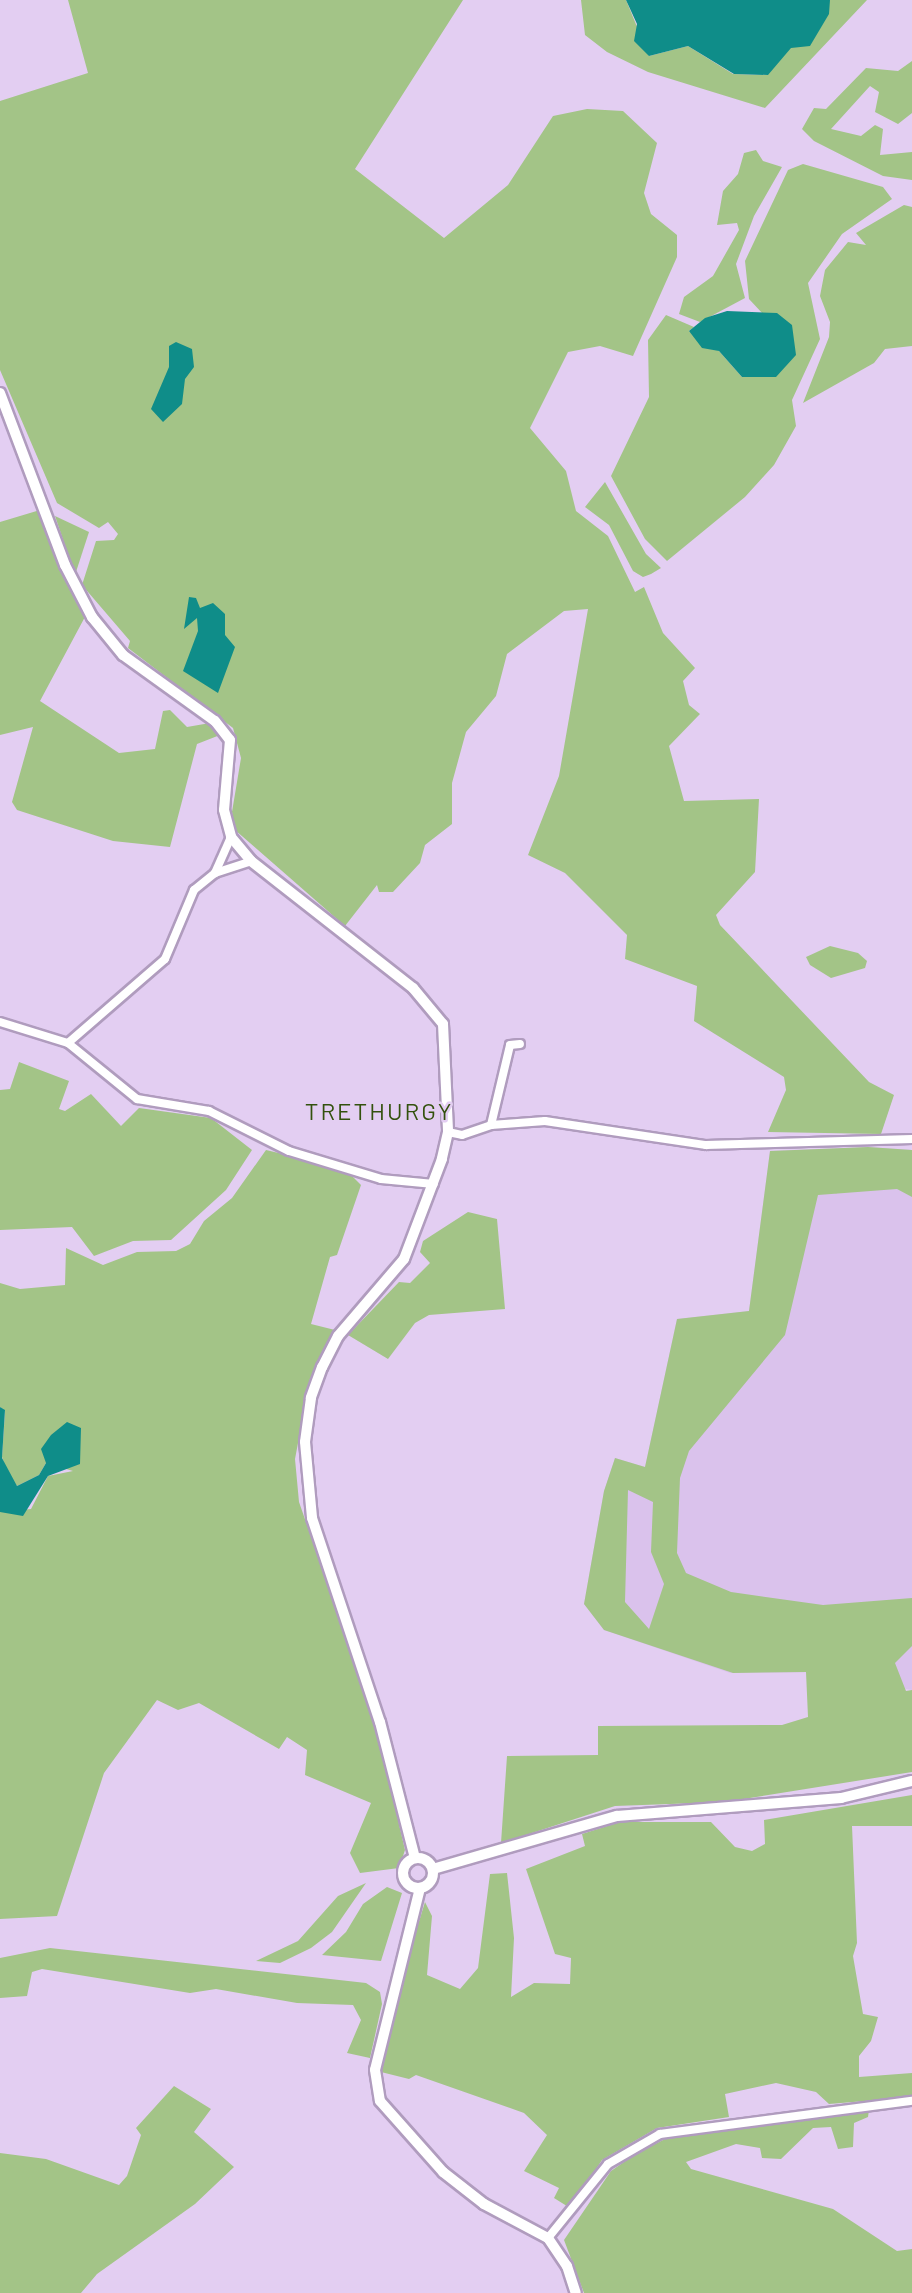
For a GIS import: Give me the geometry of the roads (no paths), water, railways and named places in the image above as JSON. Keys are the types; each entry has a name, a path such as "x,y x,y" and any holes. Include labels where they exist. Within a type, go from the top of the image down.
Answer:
{"street":[{"path":"0,393 65,565 92,617 123,655 215,721 230,740 224,810 231,837 251,861 438,1013 448,1132 434,1184 404,1259 338,1336 322,1367 311,1398 305,1442 312,1518 380,1722 415,1858 433,1868 617,1816 841,1798 912,1781"},
{"path":"215,873 231,837"},
{"path":"68,1043 165,959 194,890 215,873 251,861"},
{"path":"0,1022 68,1043 137,1099 209,1111 268,1142 381,1179 434,1184"},
{"path":"491,1125 510,1045 520,1044"},
{"path":"448,1132 462,1135 491,1125 545,1121 706,1145 912,1139"},
{"path":"415,1858 403,1875 420,1888"},
{"path":"433,1868 433,1878 420,1888 374,2070 380,2101 443,2172 484,2204 548,2238 567,2266 576,2293"},
{"path":"548,2238 608,2164 660,2134 912,2101"}],"district":[{"name":"TRETHURGY","path":"379,1111"}]}
